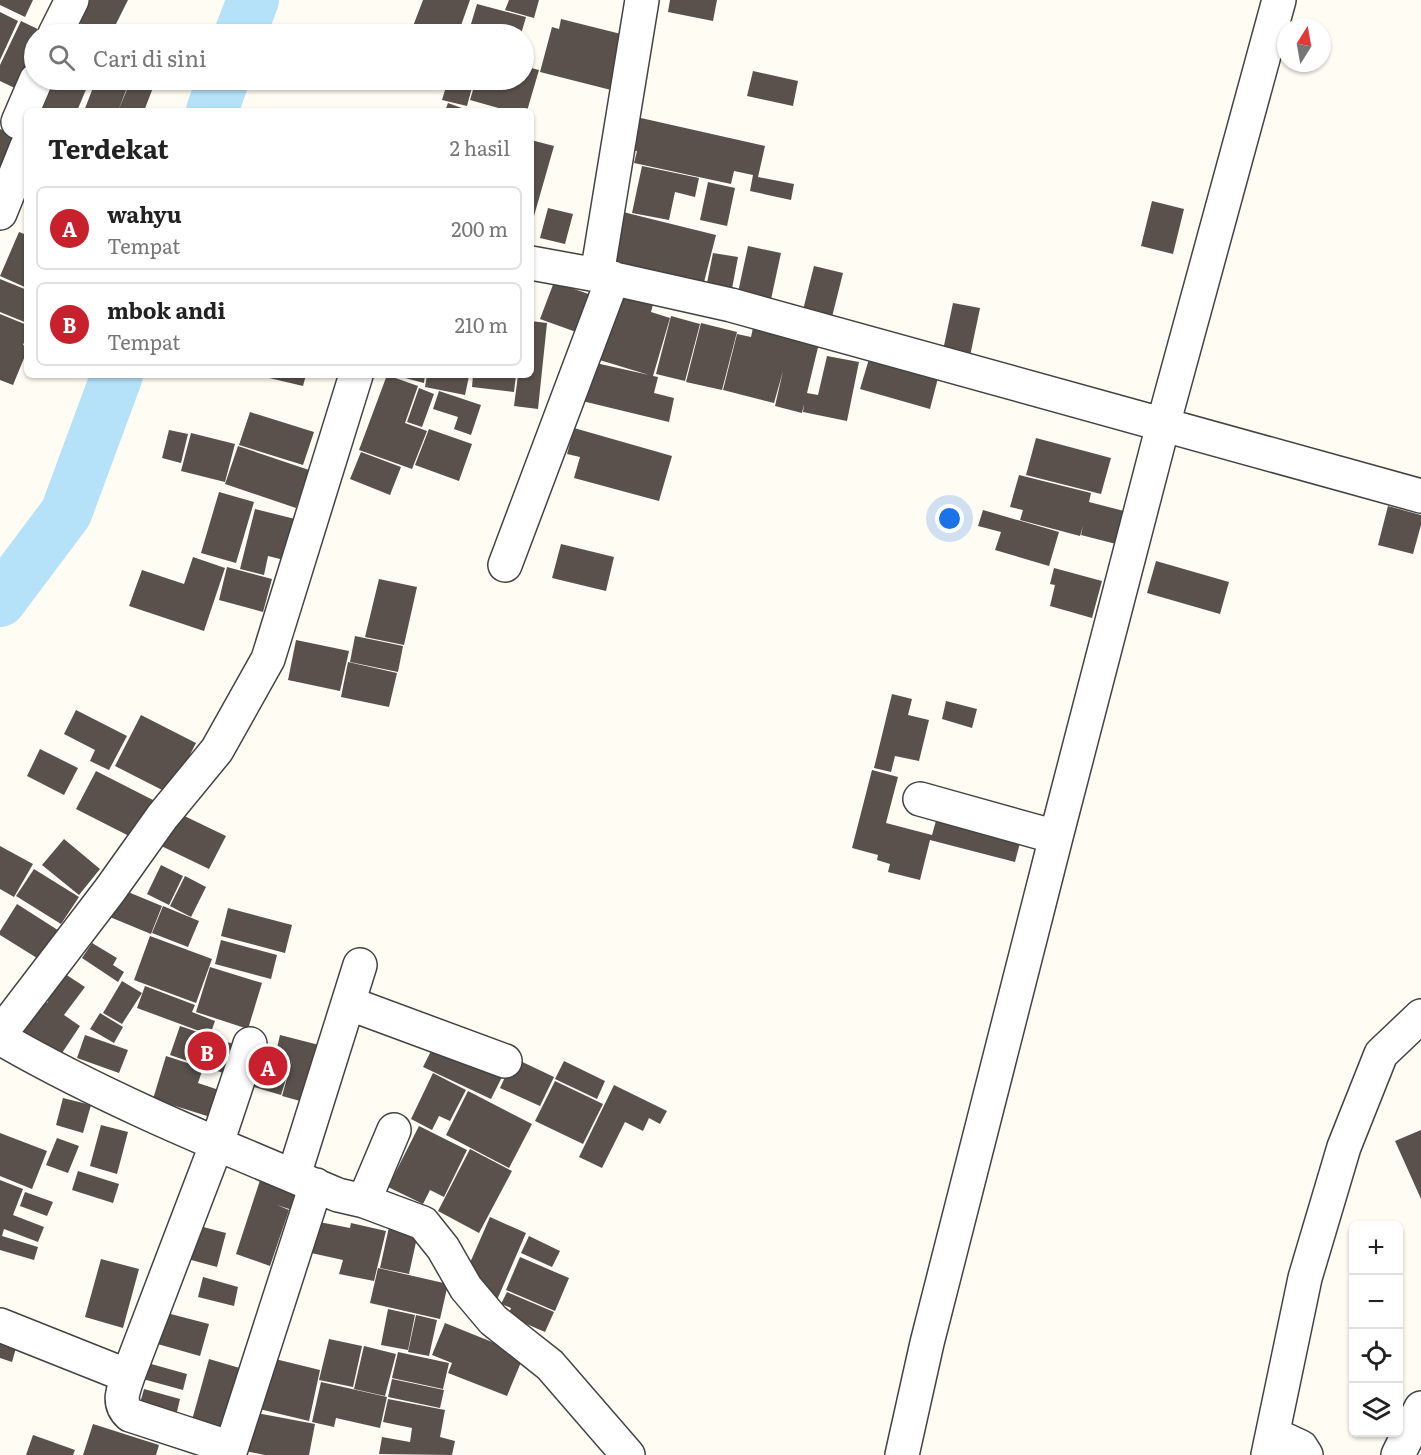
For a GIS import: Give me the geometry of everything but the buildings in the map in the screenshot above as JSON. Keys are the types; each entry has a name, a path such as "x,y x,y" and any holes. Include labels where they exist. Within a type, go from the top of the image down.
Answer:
{"street":[{"path":"60,24 72,0"},
{"path":"506,564 605,276 642,0"},
{"path":"902,1455 927,1343 1056,837 1163,425 1279,0"},
{"path":"26,108 32,90"},
{"path":"0,213 18,128 24,112"},
{"path":"534,264 605,276 731,305 1421,496"},
{"path":"355,378 268,659 217,750 162,817 110,891 0,1036 58,1072 218,1143 339,1194 423,1223 443,1248 466,1288 493,1320 550,1365 628,1455"},
{"path":"920,799 1056,837"},
{"path":"250,1044 218,1143 128,1376 121,1400 124,1409 130,1415 230,1452 305,1180 348,1003 360,965"},
{"path":"348,1003 505,1060"},
{"path":"1306,1455 1301,1447 1270,1445 1305,1278 1344,1147 1381,1054 1421,1016"},
{"path":"364,1201 394,1130"},
{"path":"0,1325 128,1376"},
{"path":"1398,1455 1421,1408"}],"waterway":[{"path":"244,24 253,0"},
{"path":"213,108 219,90"},
{"path":"0,601 66,513 116,378"}],"place":[{"name":"mbok andi","path":"207,1051"},
{"name":"wahyu","path":"268,1066"}]}
